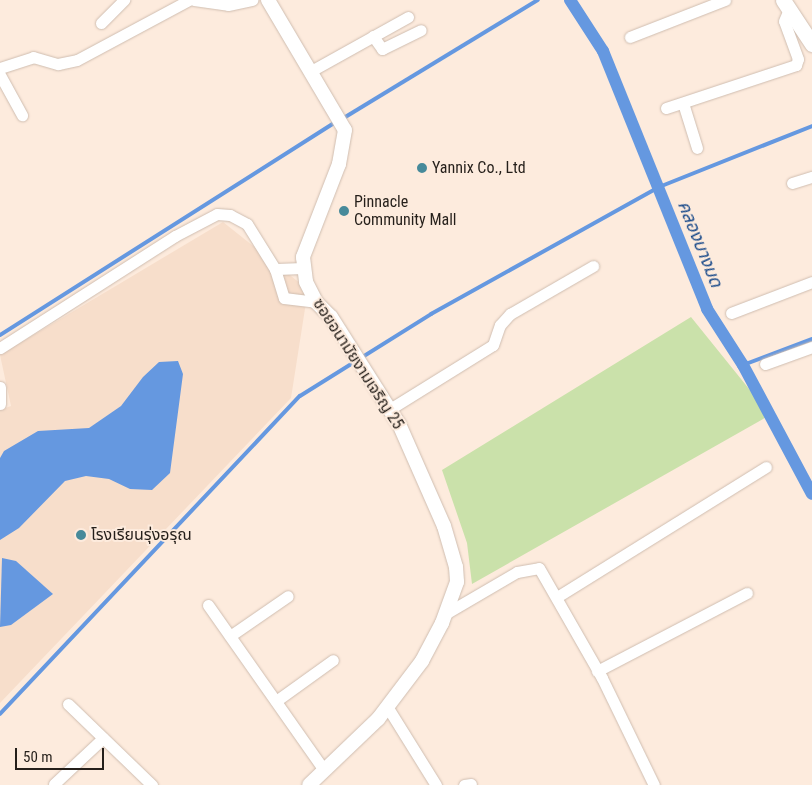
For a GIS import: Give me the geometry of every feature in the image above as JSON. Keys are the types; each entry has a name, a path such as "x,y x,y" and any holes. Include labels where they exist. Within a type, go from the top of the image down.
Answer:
{"main road":[{"path":"786,4 812,44"}],"street":[{"path":"102,23 124,0"},
{"path":"0,68 33,57 58,64 77,60 189,0"},
{"path":"194,0 228,5 252,0"},
{"path":"268,0 310,71 336,110 344,130 339,164 308,245 304,268 275,269"},
{"path":"630,37 725,0"},
{"path":"666,108 796,65 798,59 784,21 786,4"},
{"path":"310,71 408,17"},
{"path":"374,36 382,49 421,30"},
{"path":"0,75 22,114"},
{"path":"683,103 697,148"},
{"path":"792,183 812,177"},
{"path":"0,348 175,236 217,214 230,215 247,224 275,269 284,298 316,302"},
{"path":"390,409 493,345 500,324 510,314 593,266"},
{"name":"ซอยอนามัยงามเจริญ 25","path":"304,268 316,302 331,317 390,409 428,487 453,550 457,582 445,614 422,660 388,708 309,785"},
{"path":"731,313 812,282"},
{"path":"765,364 812,347"},
{"path":"0,388 0,404"},
{"path":"557,597 766,467"},
{"path":"445,614 517,572 535,567 544,572 597,671 654,785"},
{"path":"597,671 747,593"},
{"path":"230,636 288,596"},
{"path":"208,605 324,770"},
{"path":"276,701 333,660"},
{"path":"68,704 151,785"},
{"path":"388,708 436,785"},
{"path":"54,784 103,738"}],"shaded area":[{"name":"โรงเรียนรุ่งอรุณ","path":"223,222 301,284 307,296 291,398 0,703 0,410 11,406 0,355"}],"green space":[{"path":"691,317 770,415 472,584 467,543 442,470"}],"water":[{"path":"178,361 183,374 170,473 152,490 130,489 109,479 86,476 65,481 19,528 0,540 0,458 4,451 38,431 89,428 121,406 143,377 159,362"},
{"path":"2,558 16,561 53,594 11,625 0,627"}],"waterway":[{"path":"342,119 538,0"},
{"name":"คลองบางมด","path":"570,0 603,51 707,309 743,365 812,494"},
{"path":"0,335 336,122"},
{"path":"0,714 300,396 431,314 659,187 812,126"},
{"path":"743,365 812,339"}],"place":[{"name":"Yannix Co., Ltd","path":"422,168"},
{"name":"Pinnacle Community Mall","path":"344,211"},
{"name":"โรงเรียนรุ่งอรุณ","path":"81,535"}]}
